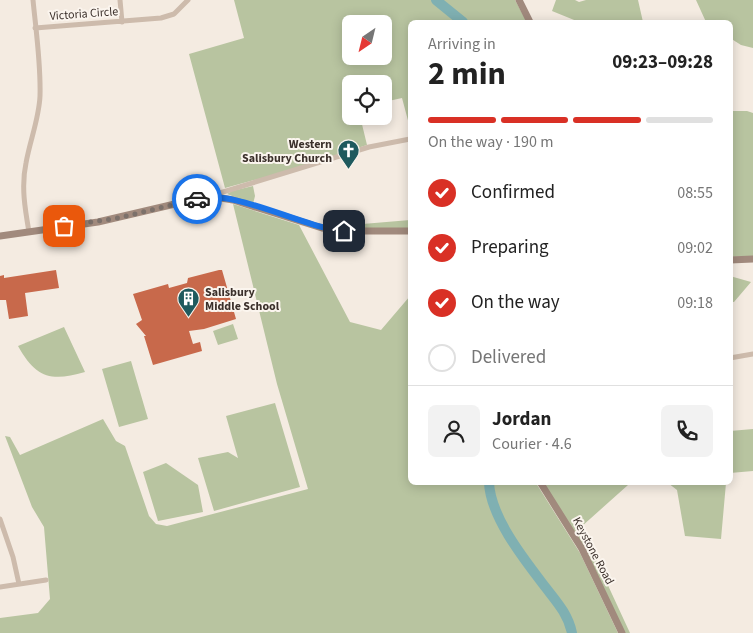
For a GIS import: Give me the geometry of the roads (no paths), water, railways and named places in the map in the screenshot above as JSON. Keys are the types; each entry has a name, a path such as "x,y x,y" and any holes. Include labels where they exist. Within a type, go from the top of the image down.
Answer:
{"street":[{"path":"28,232 24,203 24,178 40,96 33,0"},
{"path":"120,0 122,22"},
{"name":"Victoria Circle","path":"36,28 167,17 180,9 188,0"},
{"path":"519,0 529,20"},
{"path":"0,236 111,219 209,196 370,147 408,139"},
{"path":"209,196 233,200 322,228 344,231 408,231"},
{"path":"733,260 753,259"},
{"path":"733,357 753,354"},
{"name":"Keystone Road","path":"542,485 581,548 622,633"},
{"path":"0,519 13,557 19,584"},
{"path":"0,587 46,580"}],"waterway":[{"path":"436,0 461,20"},
{"path":"489,485 495,509 501,522 517,549 560,607 572,633"}],"place":[{"name":"Western Salisbury Church","path":"348,170"},
{"name":"Salisbury Middle School","path":"189,318"}]}
